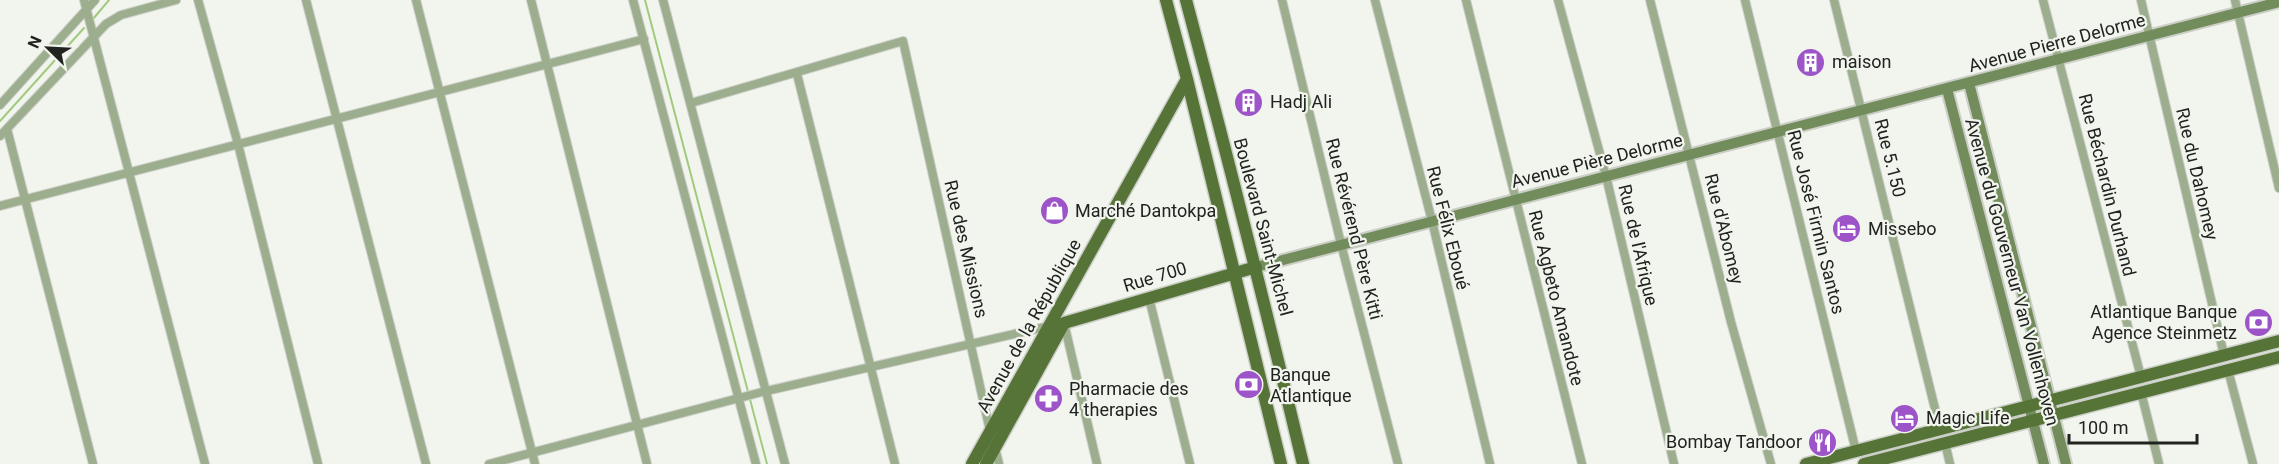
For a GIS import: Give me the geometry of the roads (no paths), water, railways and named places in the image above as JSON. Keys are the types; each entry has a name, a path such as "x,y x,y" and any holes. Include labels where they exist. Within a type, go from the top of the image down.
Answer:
{"main road":[{"name":"Boulevard Saint-Michel","path":"1166,0 1281,464"},
{"name":"Boulevard Saint-Michel","path":"1186,0 1237,202 1256,267 1304,464"},
{"name":"Avenue Pierre Delorme","path":"1947,89 2279,2"},
{"name":"Avenue de la République","path":"972,464 1187,79"},
{"name":"Avenue du Gouverneur Van Vollenhoven","path":"1970,83 2066,464"},
{"name":"Avenue Pière Delorme","path":"1256,267 1947,89"},
{"name":"Avenue du Gouverneur Van Vollenhoven","path":"1947,89 2044,464"},
{"name":"Rue 700","path":"1064,322 1256,267"},
{"name":"Avenue de la République","path":"986,464 1064,322"},
{"path":"1806,464 2279,341"},
{"path":"1864,464 2279,357"}],"street":[{"path":"84,0 205,464"},
{"path":"0,105 95,0"},
{"path":"0,136 92,34 121,15 176,0"},
{"path":"198,0 238,144 318,464"},
{"path":"306,0 426,464"},
{"path":"416,0 535,464"},
{"path":"531,0 647,464"},
{"path":"633,0 741,397 756,464"},
{"path":"663,0 785,464"},
{"name":"Rue Révérend Père Kitti","path":"1282,0 1341,244 1398,464"},
{"name":"Rue Félix Eboué","path":"1375,0 1490,464"},
{"name":"Rue Agbeto Amandote","path":"1466,0 1582,464"},
{"name":"Rue de l'Afrique","path":"1558,0 1606,176 1674,464"},
{"name":"Rue d'Abomey","path":"1650,0 1731,322 1771,464"},
{"name":"Rue José Firmin Santos","path":"1745,0 1856,451"},
{"name":"Rue 5.150","path":"1834,0 1940,429"},
{"name":"Rue Béchardin Durhand","path":"2043,0 2140,377"},
{"name":"Rue du Dahomey","path":"2140,0 2224,356"},
{"path":"2235,0 2279,188"},
{"path":"0,206 644,39"},
{"name":"Rue des Missions","path":"796,74 903,41 999,464"},
{"path":"691,103 796,74 895,464"},
{"path":"7,129 93,464"},
{"path":"1149,297 1190,464"},
{"path":"489,464 764,391 1064,322 1097,464"},
{"path":"2228,370 2253,464"},
{"path":"2141,392 2159,464"},
{"path":"1945,443 1950,464"}],"waterway":[{"path":"93,19 109,0"},
{"path":"645,0 767,464"},
{"path":"0,121 84,28"}],"place":[{"name":"maison","path":"1811,62"},
{"name":"Hadj Ali","path":"1249,102"},
{"name":"Marché Dantokpa","path":"1054,211"},
{"name":"Missebo","path":"1847,229"},
{"name":"Atlantique Banque Agence Steinmetz","path":"2258,322"},
{"name":"Banque Atlantique","path":"1249,385"},
{"name":"Pharmacie des 4 therapies","path":"1048,399"},
{"name":"Magic Life","path":"1905,418"},
{"name":"Bombay Tandoor","path":"1823,442"}]}
